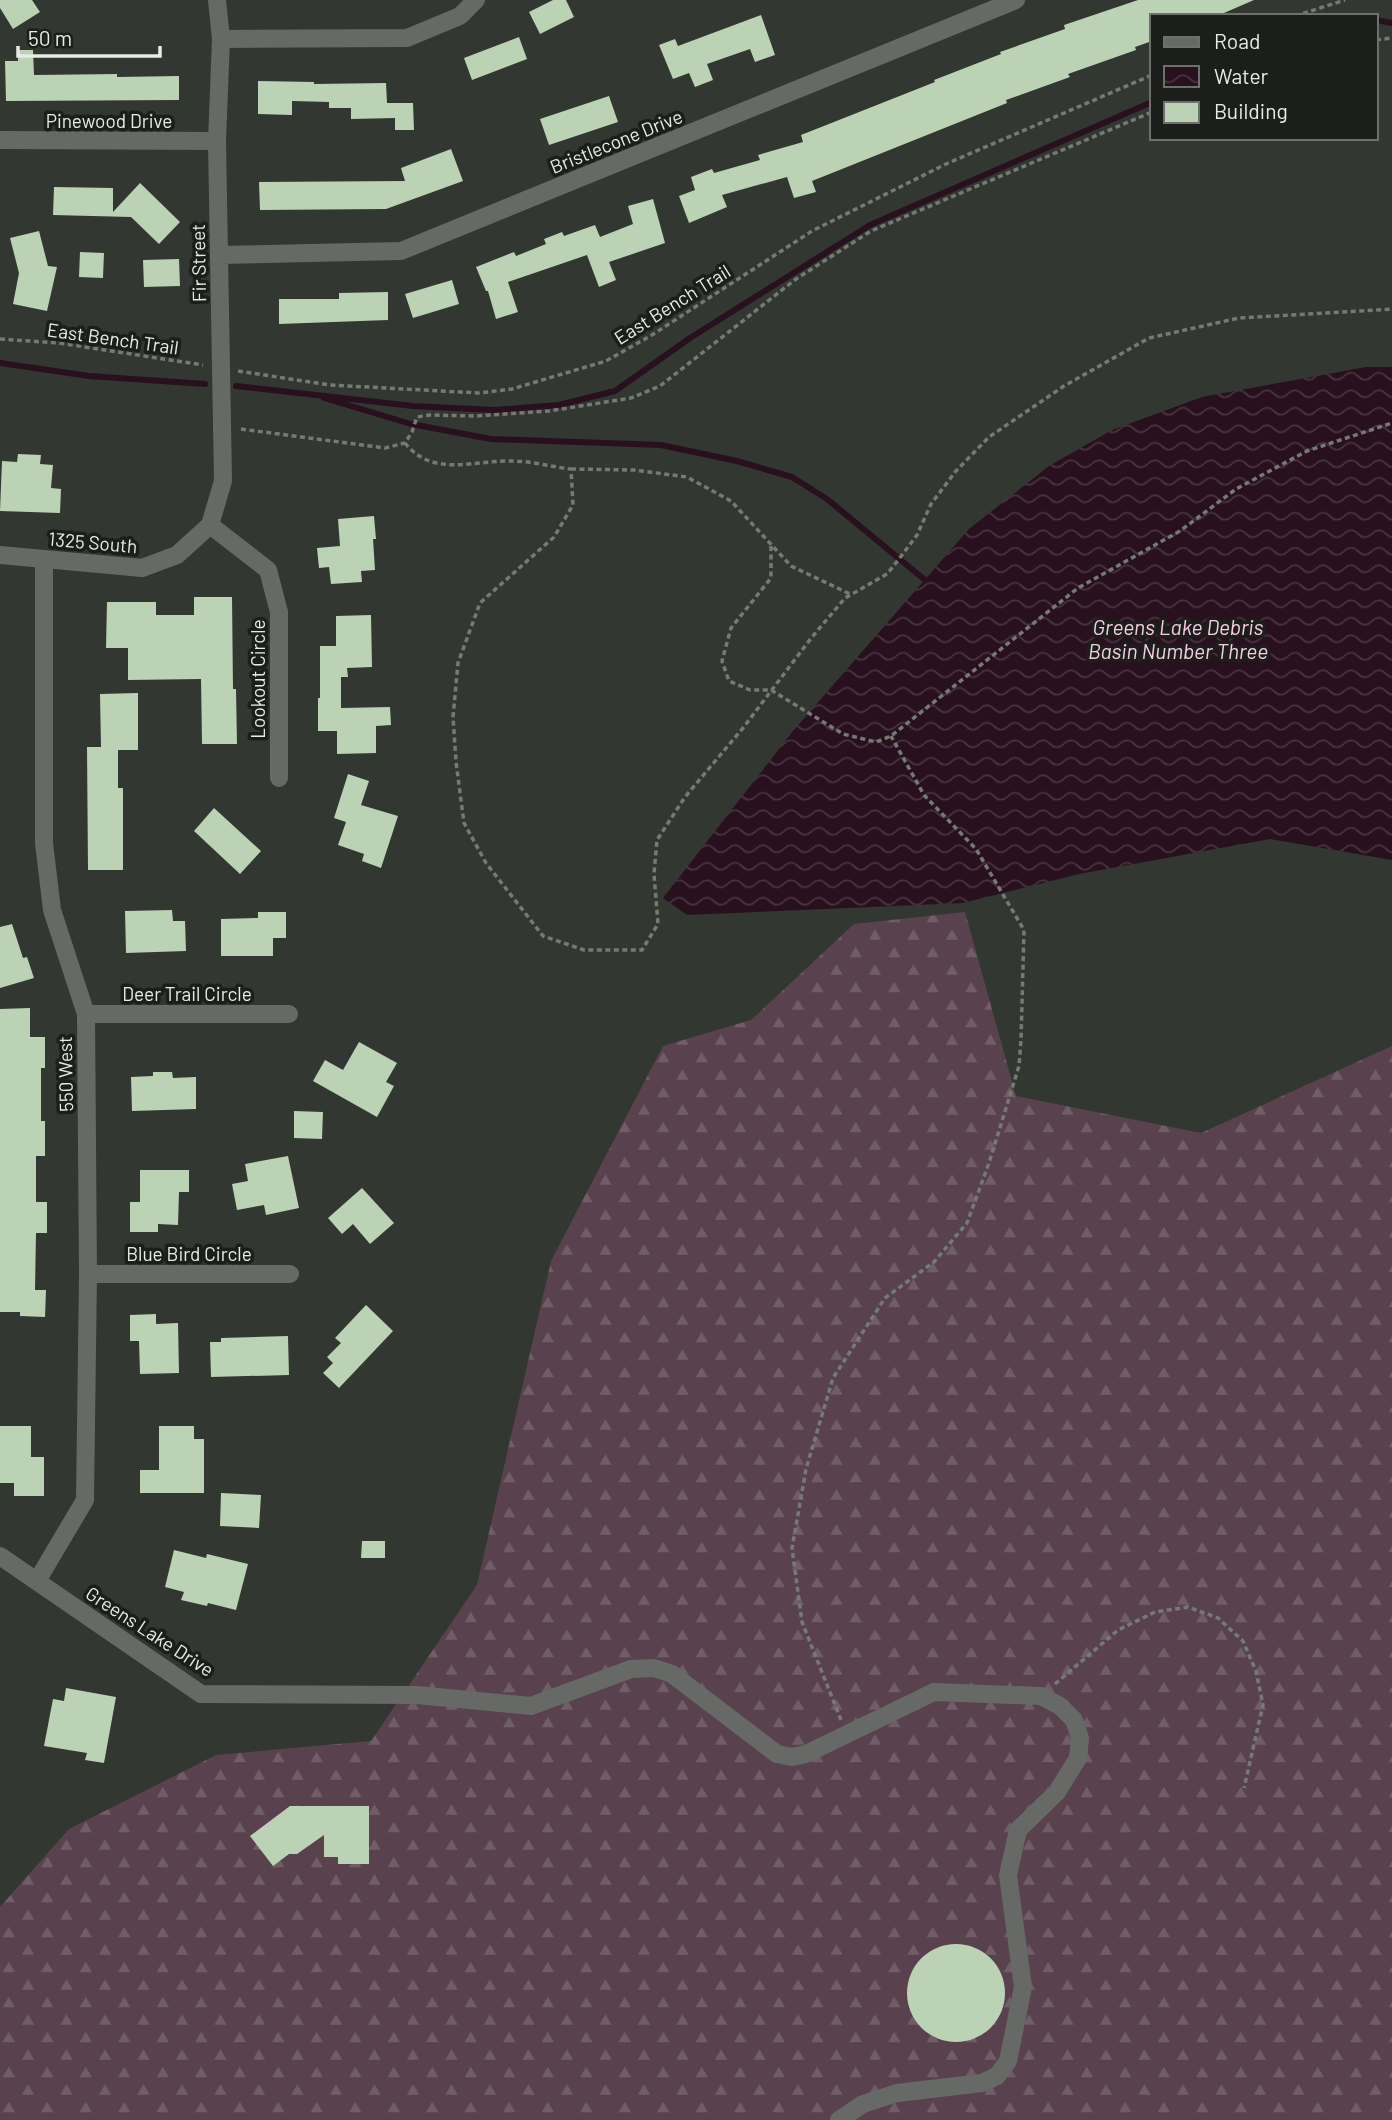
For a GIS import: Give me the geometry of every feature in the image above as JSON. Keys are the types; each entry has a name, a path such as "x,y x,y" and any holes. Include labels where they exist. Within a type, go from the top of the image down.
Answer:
{"street":[{"name":"Fir Street","path":"210,525 223,481 217,141 221,39 217,0"},
{"path":"221,39 407,38 460,16 476,0"},
{"name":"Bristlecone Drive","path":"219,256 401,251 1016,0"},
{"name":"Pinewood Drive","path":"0,140 217,141"},
{"name":"1325 South","path":"0,555 142,568 177,555 210,525"},
{"name":"Lookout Circle","path":"210,525 268,570 279,612 279,778"},
{"name":"550 West","path":"37,1581 85,1500 88,1274 86,1014 52,910 44,843 44,559"},
{"name":"Deer Trail Circle","path":"86,1014 289,1014"},
{"name":"Blue Bird Circle","path":"88,1274 290,1274"},
{"name":"Greens Lake Drive","path":"0,1556 201,1694 417,1695 531,1706 631,1669 654,1668 672,1674 776,1754 792,1757 806,1754 934,1692 1041,1696"},
{"path":"839,2120 863,2104 897,2093 982,2083 997,2076 1008,2061 1023,1987 1008,1875 1018,1829 1057,1792 1078,1758 1080,1738 1074,1720 1060,1706 1041,1696"}],"path":[{"path":"1301,14 1345,0"},
{"name":"East Bench Trail","path":"0,339 59,343 330,384 479,393 512,389 606,360 652,335 812,230 946,164 1150,76"},
{"path":"221,426 385,448 405,443 417,417 549,411 631,398 660,386 796,279 871,232 1150,113"},
{"path":"571,470 573,505 554,537 480,603 458,663 453,717 464,823 486,863 543,936 584,950 642,950 658,924 654,874 657,840 685,797 845,598 887,574 916,536 931,503 956,471 989,437 1064,386 1149,338 1239,318 1392,310"},
{"path":"772,546 771,578 731,628 722,661 729,681 750,690 772,690 842,734 876,742 891,736 1078,588 1180,531 1236,489 1307,452 1392,423"},
{"path":"405,443 415,455 432,463 460,465 513,461 571,470 635,470 687,477 731,501 791,566 851,594"},
{"path":"846,1735 802,1622 792,1548 806,1469 833,1378 885,1298 934,1262 967,1223 1019,1066 1023,1017 1024,930 975,849 924,794 891,736"},
{"path":"1041,1696 1118,1630 1155,1612 1188,1607 1218,1618 1243,1641 1256,1671 1263,1704 1244,1788"}],"green space":[{"path":"965,912 1016,1096 1201,1133 1392,1046 1392,2120 0,2120 0,1907 69,1829 216,1755 371,1741 477,1585 551,1261 663,1046 751,1020 854,924"}],"water":[{"name":"Greens Lake Debris Basin Number Three","path":"1366,367 1392,367 1392,860 1270,839 1079,874 963,903 687,915 663,898 793,731 969,529 1049,466 1112,430 1202,397"}],"building":[{"path":"0,0 32,0 40,12 13,29 0,8"},
{"path":"553,0 566,0 574,17 540,34 529,12"},
{"path":"1138,0 1254,0 1222,14 1150,14 1150,42 1135,47 1136,50 1068,74 1070,77 1006,100 1007,103 812,181 816,192 794,198 787,177 722,195 727,207 689,223 679,196 695,190 691,177 712,169 714,173 760,160 758,155 803,142 801,135 935,82 934,80 1001,54 1000,52 1065,29 1064,25"},
{"path":"761,15 775,55 755,62 750,49 707,64 713,80 695,87 689,73 673,79 659,45 675,39 678,46"},
{"path":"519,37 527,59 472,80 464,58"},
{"path":"18,50 33,50 34,75 179,76 179,100 6,101 5,61 18,61"},
{"path":"258,81 314,84 386,83 387,103 413,103 414,130 395,130 395,118 351,119 351,108 329,108 329,102 292,101 292,115 258,114"},
{"path":"609,96 618,122 549,145 540,119"},
{"path":"451,149 463,181 386,209 260,210 259,182 405,181 401,168"},
{"path":"140,183 180,222 159,244 131,217 53,215 54,187 113,188 113,212"},
{"path":"653,199 665,243 609,262 616,280 599,287 587,255 508,282 518,312 496,319 488,291 476,267 514,252 516,256 546,244 544,239 562,232 564,236 595,225 600,237 633,224 628,206"},
{"path":"39,231 48,266 57,267 47,311 13,304 19,273 10,238"},
{"path":"80,252 104,253 103,278 79,277"},
{"path":"179,259 180,286 144,287 143,260"},
{"path":"452,280 459,304 413,318 405,294"},
{"path":"388,292 388,320 279,324 279,299 339,299 339,293"},
{"path":"18,454 41,455 40,464 53,465 51,488 61,489 60,513 0,511 2,461 17,462"},
{"path":"374,516 375,570 361,571 362,582 331,584 329,567 319,568 317,548 340,546 338,519"},
{"path":"194,597 232,597 233,689 236,689 237,744 202,744 201,679 128,680 128,648 106,648 107,602 156,602 156,615 194,615"},
{"path":"371,615 372,667 347,668 348,677 341,677 341,708 390,707 391,725 376,726 376,753 337,754 337,731 318,731 320,646 336,646 336,616"},
{"path":"138,693 138,750 118,750 118,788 123,788 123,870 88,870 87,747 101,747 100,694"},
{"path":"348,774 369,781 361,805 398,816 381,868 362,861 364,854 338,845 346,822 334,818"},
{"path":"214,808 261,851 240,874 194,831"},
{"path":"172,910 173,921 185,921 186,951 126,953 125,911"},
{"path":"258,912 286,912 286,938 273,938 273,956 221,956 221,919 258,918"},
{"path":"12,924 23,958 27,957 34,978 0,988 0,927"},
{"path":"30,1008 30,1037 45,1037 45,1068 41,1068 41,1121 45,1121 45,1156 36,1156 36,1202 47,1202 47,1233 36,1233 35,1290 46,1290 45,1317 20,1316 20,1312 0,1312 0,1009"},
{"path":"359,1042 397,1063 386,1082 394,1086 377,1117 313,1081 325,1060 343,1070"},
{"path":"153,1072 172,1072 173,1078 196,1077 196,1109 132,1111 131,1077 153,1076"},
{"path":"294,1111 323,1112 322,1139 294,1138"},
{"path":"288,1156 299,1208 266,1215 264,1205 237,1210 232,1184 248,1181 245,1164"},
{"path":"140,1170 189,1170 189,1192 179,1192 178,1225 158,1224 158,1232 130,1232 130,1202 140,1202"},
{"path":"362,1188 394,1223 370,1244 353,1224 342,1234 328,1218"},
{"path":"366,1305 393,1331 339,1388 323,1373 333,1363 327,1357 341,1343 335,1338"},
{"path":"156,1314 156,1324 178,1323 179,1373 140,1374 139,1341 130,1341 130,1315"},
{"path":"288,1336 289,1375 211,1377 210,1342 221,1342 221,1338"},
{"path":"0,1426 31,1426 31,1457 44,1457 44,1496 14,1496 14,1483 0,1483"},
{"path":"159,1426 194,1426 194,1439 204,1439 204,1493 140,1493 140,1470 159,1470"},
{"path":"221,1493 261,1495 259,1528 220,1526"},
{"path":"362,1541 385,1541 385,1558 361,1558"},
{"path":"174,1550 206,1558 207,1554 248,1564 236,1610 181,1600 184,1592 165,1587"},
{"path":"66,1688 116,1697 104,1763 85,1760 87,1753 44,1746 53,1699 64,1701"},
{"path":"290,1806 369,1806 369,1864 338,1864 338,1857 324,1857 324,1835 297,1854 289,1854 273,1866 250,1836"},
{"path":"956,1944 975,1948 991,1958 1001,1974 1005,1993 1001,2012 991,2028 975,2038 956,2042 937,2038 921,2028 911,2012 907,1993 911,1974 921,1958 937,1948"}],"waterway":[{"path":"1378,20 1392,23"},
{"path":"236,386 413,406 494,410 559,405 615,391 690,338 870,225 1150,103"},
{"path":"0,363 89,376 205,384"},
{"path":"324,398 411,424 491,439 661,445 737,461 792,477 827,499 925,580"}]}
